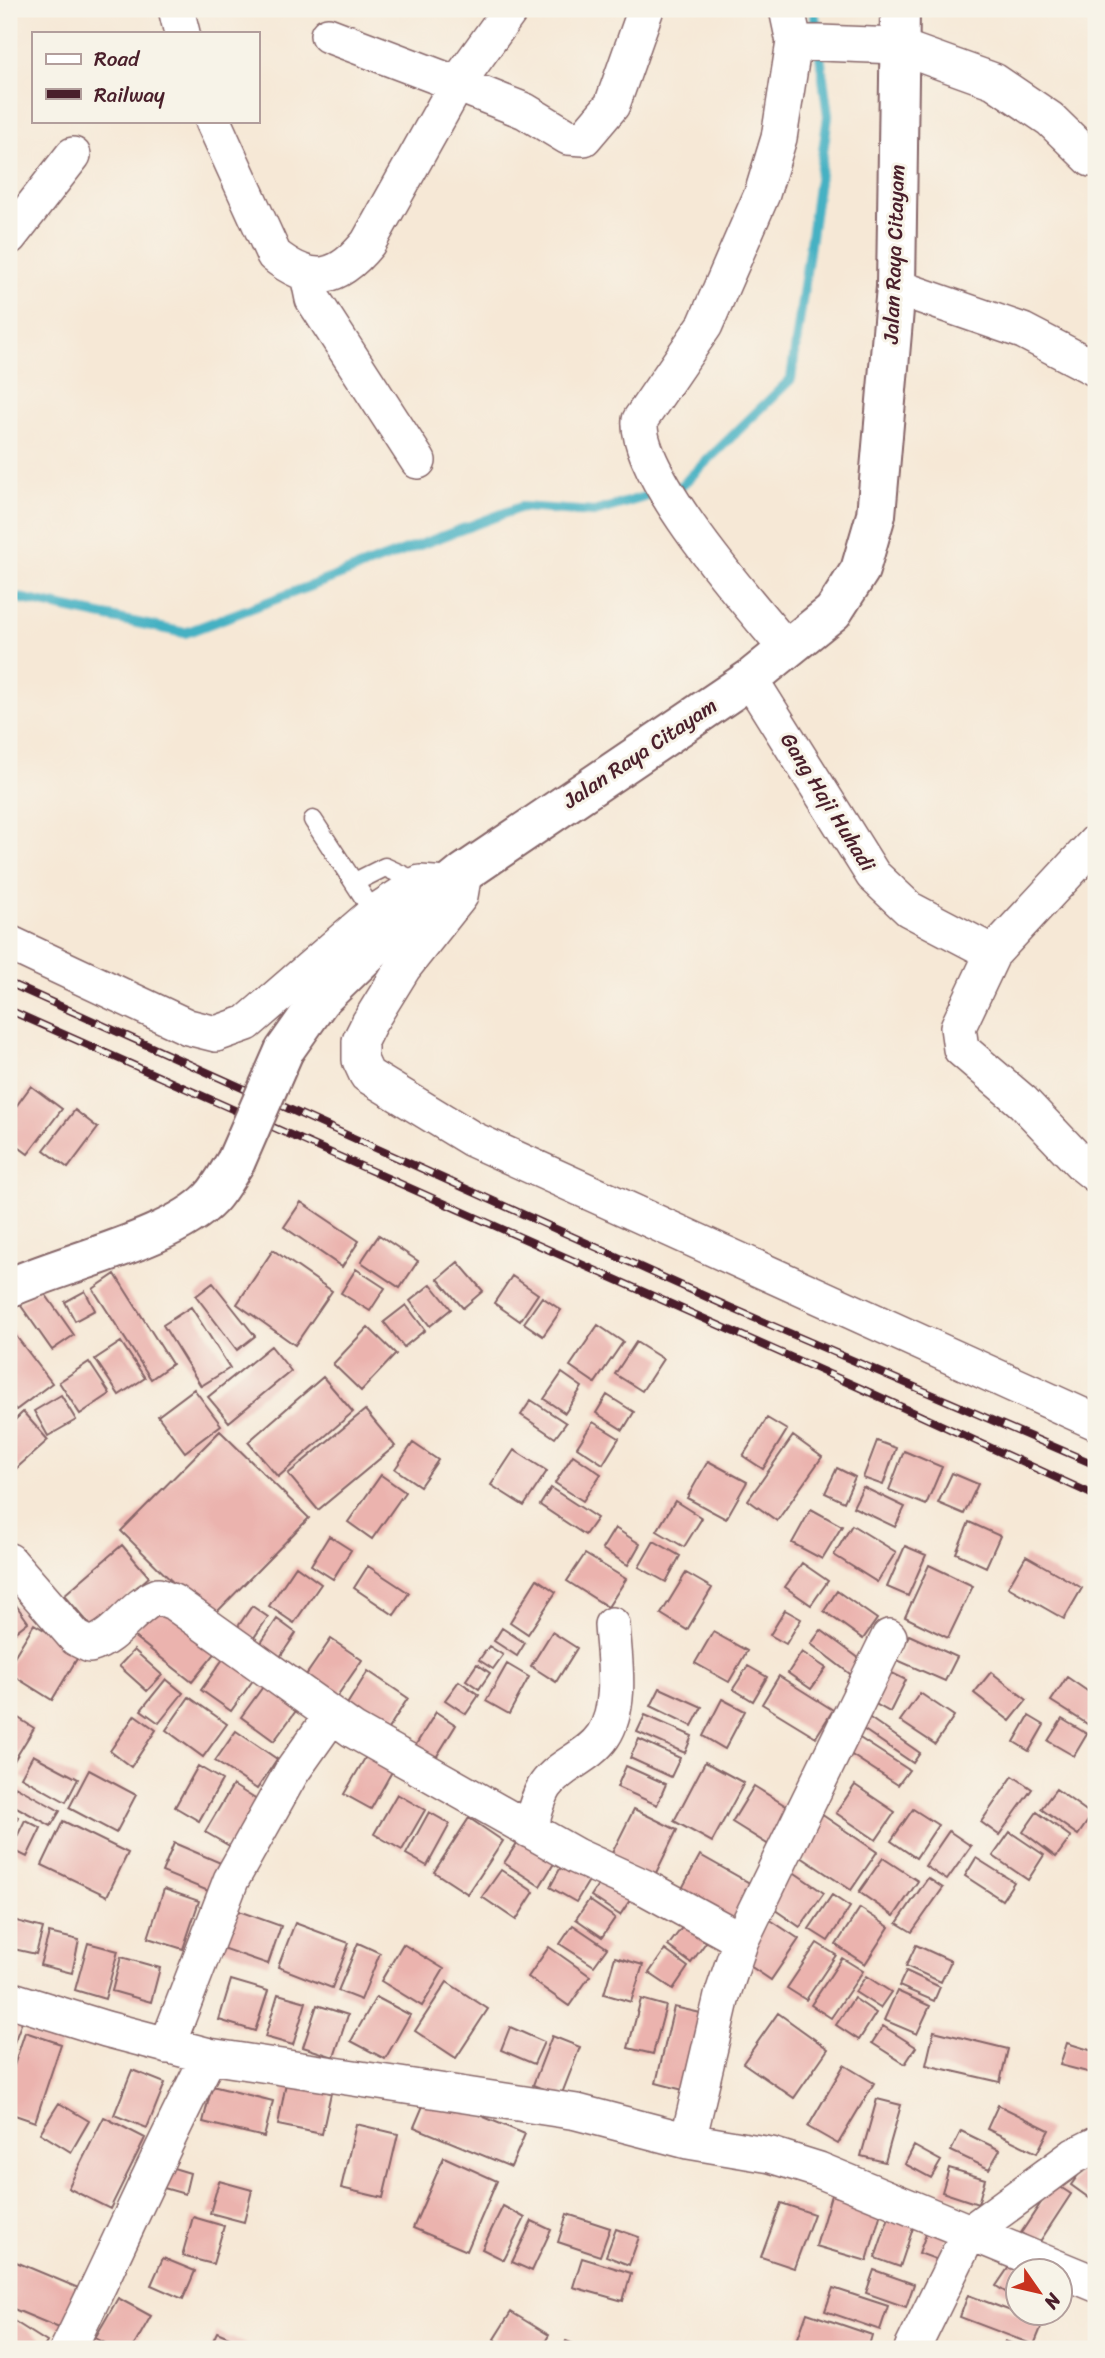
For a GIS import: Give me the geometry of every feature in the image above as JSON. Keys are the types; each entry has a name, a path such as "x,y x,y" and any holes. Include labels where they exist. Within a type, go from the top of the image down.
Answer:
{"main road":[{"name":"Jalan Raya Citayam","path":"9,1288 143,1238 178,1221 211,1198 236,1161 284,1051 320,1000 444,880 750,679 833,612 860,570 876,516 896,287 879,46 900,9"}],"street":[{"path":"176,9 182,32"},
{"path":"213,122 274,255 291,268 308,275 332,274 351,263 368,243 457,84 511,9"},
{"path":"328,35 525,111 568,138 584,138 612,105 646,9"},
{"path":"786,9 799,43 779,138 762,194 705,325 640,420 639,432 653,470 710,558 786,648"},
{"path":"799,43 879,46 995,81 1050,119 1091,159"},
{"path":"9,237 73,155"},
{"path":"308,275 313,299 418,461"},
{"path":"896,287 1023,331 1096,369"},
{"name":"Gang Haji Huhadi","path":"750,679 873,875 909,909 993,953"},
{"path":"1096,842 993,953 958,1027 961,1049 1023,1102 1081,1163 1096,1175"},
{"path":"9,943 188,1027 216,1034 247,1023 374,913 444,880 460,896 403,968 369,1023 360,1041 360,1060 367,1075 472,1139 1096,1422"},
{"path":"9,1561 76,1638 90,1645 109,1636 149,1600 159,1596 173,1602 332,1715 576,1856 646,1888 741,1940"},
{"path":"529,1830 545,1785 590,1752 605,1734 612,1713 615,1676 612,1625"},
{"path":"688,2141 722,1996 741,1940 889,1637"},
{"path":"167,2046 231,1880 291,1773 332,1715"},
{"path":"9,1999 209,2056 576,2112 688,2141 771,2155 819,2170 1096,2284"},
{"path":"68,2349 123,2237 158,2153 209,2056"},
{"path":"912,2349 969,2233 1074,2157 1096,2145"}],"lane":[{"path":"313,820 374,913"},
{"path":"355,882 385,867 444,880"}],"building":[{"path":"31,1086 62,1109 28,1154 9,1140 9,1116"},
{"path":"75,1110 98,1128 68,1168 44,1150"},
{"path":"301,1202 359,1241 342,1267 284,1227"},
{"path":"379,1235 418,1261 400,1288 361,1262"},
{"path":"273,1250 332,1291 295,1345 237,1304"},
{"path":"458,1262 483,1291 463,1308 438,1279"},
{"path":"356,1269 385,1288 370,1311 341,1293"},
{"path":"115,1274 172,1364 151,1379 93,1289"},
{"path":"512,1276 538,1294 520,1321 494,1303"},
{"path":"213,1283 255,1336 237,1350 196,1296"},
{"path":"431,1284 451,1309 430,1326 410,1301"},
{"path":"41,1288 74,1335 52,1350 19,1303"},
{"path":"85,1291 95,1310 75,1321 65,1302"},
{"path":"542,1297 561,1310 543,1336 524,1323"},
{"path":"406,1305 425,1330 404,1347 384,1322"},
{"path":"191,1307 230,1368 201,1386 163,1325"},
{"path":"598,1325 623,1342 595,1383 570,1366"},
{"path":"9,1327 52,1383 16,1410 9,1401"},
{"path":"368,1327 396,1354 361,1391 333,1364"},
{"path":"121,1342 145,1378 119,1395 95,1359"},
{"path":"636,1342 663,1359 642,1391 615,1374"},
{"path":"271,1346 291,1371 229,1422 208,1397"},
{"path":"89,1362 110,1394 80,1414 59,1382"},
{"path":"562,1373 582,1387 565,1413 544,1399"},
{"path":"323,1377 353,1412 278,1477 248,1442"},
{"path":"194,1389 221,1425 185,1452 158,1416"},
{"path":"61,1395 76,1420 48,1436 34,1411"},
{"path":"607,1395 634,1412 623,1430 596,1413"},
{"path":"531,1400 566,1423 555,1438 521,1415"},
{"path":"365,1410 395,1446 318,1510 288,1474"},
{"path":"23,1412 48,1440 9,1475 9,1426"},
{"path":"767,1418 787,1430 763,1469 743,1456"},
{"path":"593,1422 619,1438 603,1464 577,1447"},
{"path":"220,1431 309,1518 210,1619 121,1531"},
{"path":"793,1436 822,1457 777,1521 748,1500"},
{"path":"877,1441 896,1448 883,1485 863,1478"},
{"path":"413,1443 438,1460 420,1486 395,1469"},
{"path":"514,1450 547,1471 524,1506 491,1485"},
{"path":"904,1451 942,1467 926,1505 889,1490"},
{"path":"573,1455 601,1474 583,1501 555,1483"},
{"path":"708,1461 747,1482 726,1519 687,1498"},
{"path":"837,1468 855,1477 844,1502 825,1493"},
{"path":"952,1473 978,1484 964,1514 938,1503"},
{"path":"381,1475 405,1492 372,1539 348,1522"},
{"path":"863,1487 905,1507 895,1527 853,1507"},
{"path":"551,1488 597,1518 585,1535 540,1505"},
{"path":"675,1501 702,1518 684,1547 657,1531"},
{"path":"811,1509 842,1526 822,1559 792,1543"},
{"path":"969,1522 1000,1536 986,1567 956,1553"},
{"path":"852,1525 896,1552 877,1582 834,1555"},
{"path":"615,1528 640,1544 628,1565 602,1549"},
{"path":"329,1536 351,1550 333,1579 311,1565"},
{"path":"654,1541 680,1556 666,1582 639,1567"},
{"path":"122,1545 149,1577 92,1627 64,1595"},
{"path":"905,1546 926,1555 908,1596 887,1587"},
{"path":"585,1554 626,1579 608,1607 567,1581"},
{"path":"1026,1556 1082,1588 1064,1619 1008,1587"},
{"path":"802,1563 828,1581 811,1605 785,1587"},
{"path":"929,1565 973,1586 948,1638 905,1617"},
{"path":"296,1566 321,1584 294,1623 269,1606"},
{"path":"368,1566 409,1593 394,1615 354,1588"},
{"path":"686,1573 712,1588 687,1630 661,1614"},
{"path":"537,1579 556,1592 528,1634 510,1622"},
{"path":"837,1591 877,1619 863,1639 824,1611"},
{"path":"157,1602 218,1650 192,1682 132,1635"},
{"path":"16,1605 28,1622 9,1637 9,1611"},
{"path":"252,1606 268,1617 251,1642 235,1631"},
{"path":"785,1610 801,1619 786,1644 770,1635"},
{"path":"277,1619 296,1633 278,1660 259,1646"},
{"path":"34,1624 81,1652 52,1700 9,1673 9,1665"},
{"path":"502,1628 525,1643 517,1656 494,1641"},
{"path":"821,1630 868,1665 858,1680 811,1644"},
{"path":"552,1632 577,1648 556,1682 531,1666"},
{"path":"713,1632 747,1651 729,1682 695,1663"},
{"path":"909,1635 957,1657 945,1681 897,1660"},
{"path":"331,1639 362,1660 333,1702 302,1681"},
{"path":"489,1646 503,1655 493,1669 479,1660"},
{"path":"134,1650 162,1675 147,1691 119,1666"},
{"path":"802,1652 826,1668 811,1689 788,1673"},
{"path":"226,1655 256,1676 231,1711 201,1690"},
{"path":"477,1664 490,1673 479,1689 466,1680"},
{"path":"507,1664 529,1677 509,1714 486,1701"},
{"path":"748,1666 767,1677 753,1701 733,1689"},
{"path":"368,1671 408,1698 386,1732 346,1706"},
{"path":"888,1671 906,1680 890,1712 872,1702"},
{"path":"991,1672 1027,1700 1010,1721 974,1693"},
{"path":"779,1676 833,1710 816,1737 762,1704"},
{"path":"1067,1677 1096,1697 1096,1714 1089,1725 1051,1701"},
{"path":"166,1679 183,1693 159,1723 141,1710"},
{"path":"459,1681 479,1695 466,1714 445,1700"},
{"path":"265,1684 298,1708 274,1741 241,1717"},
{"path":"660,1688 702,1707 692,1726 651,1706"},
{"path":"920,1693 954,1716 935,1744 900,1721"},
{"path":"189,1697 227,1724 203,1757 166,1730"},
{"path":"722,1699 745,1711 725,1749 703,1736"},
{"path":"9,1712 34,1728 9,1769"},
{"path":"436,1712 456,1725 432,1764 412,1751"},
{"path":"135,1715 156,1730 131,1767 110,1751"},
{"path":"645,1715 692,1736 685,1753 637,1732"},
{"path":"867,1716 920,1753 913,1763 860,1727"},
{"path":"1029,1716 1044,1725 1029,1751 1014,1742"},
{"path":"1062,1719 1087,1734 1074,1756 1048,1741"},
{"path":"236,1731 277,1759 257,1789 215,1761"},
{"path":"855,1735 909,1770 898,1785 844,1750"},
{"path":"639,1739 680,1758 671,1777 630,1758"},
{"path":"368,1753 394,1768 371,1809 344,1794"},
{"path":"33,1755 78,1779 66,1802 21,1777"},
{"path":"705,1762 744,1783 712,1842 674,1821"},
{"path":"198,1766 222,1780 199,1821 175,1807"},
{"path":"626,1766 666,1784 657,1805 617,1787"},
{"path":"89,1770 136,1795 116,1833 69,1808"},
{"path":"1013,1776 1032,1789 999,1835 981,1822"},
{"path":"233,1785 260,1802 233,1848 205,1832"},
{"path":"855,1785 895,1812 876,1840 836,1813"},
{"path":"15,1786 60,1811 51,1826 9,1803"},
{"path":"754,1786 791,1809 769,1845 732,1822"},
{"path":"1056,1789 1092,1815 1078,1835 1041,1809"},
{"path":"397,1794 425,1810 402,1850 374,1834"},
{"path":"634,1809 677,1830 653,1879 610,1857"},
{"path":"913,1809 938,1825 916,1858 891,1841"},
{"path":"9,1812 18,1817 9,1836"},
{"path":"429,1812 450,1824 427,1866 406,1854"},
{"path":"818,1812 877,1852 851,1890 792,1851"},
{"path":"1037,1812 1071,1837 1056,1857 1023,1832"},
{"path":"469,1818 503,1841 468,1894 434,1872"},
{"path":"25,1820 41,1828 27,1857 11,1849"},
{"path":"63,1821 128,1853 107,1896 42,1865"},
{"path":"949,1831 971,1846 947,1880 925,1866"},
{"path":"1010,1832 1044,1855 1028,1880 993,1856"},
{"path":"523,1834 558,1857 540,1886 504,1863"},
{"path":"174,1843 230,1867 218,1895 162,1872"},
{"path":"700,1855 753,1885 731,1925 678,1896"},
{"path":"566,1858 593,1874 576,1902 550,1887"},
{"path":"883,1858 918,1881 894,1916 859,1892"},
{"path":"976,1858 1014,1882 1002,1900 965,1876"},
{"path":"501,1870 534,1892 516,1920 482,1897"},
{"path":"792,1871 824,1893 800,1927 768,1905"},
{"path":"605,1875 634,1894 620,1915 591,1896"},
{"path":"928,1878 943,1888 912,1932 897,1923"},
{"path":"164,1889 199,1901 183,1949 148,1938"},
{"path":"832,1895 850,1907 828,1941 809,1929"},
{"path":"589,1900 615,1918 602,1937 576,1919"},
{"path":"230,1908 281,1926 268,1964 216,1946"},
{"path":"860,1908 889,1927 865,1964 836,1945"},
{"path":"9,1919 43,1928 36,1954 9,1948"},
{"path":"769,1919 799,1939 771,1980 741,1960"},
{"path":"687,1921 709,1938 691,1963 668,1946"},
{"path":"295,1923 349,1943 332,1988 278,1967"},
{"path":"573,1925 607,1948 594,1966 560,1944"},
{"path":"49,1933 79,1940 72,1973 40,1965"},
{"path":"88,1943 118,1951 105,1999 75,1990"},
{"path":"358,1943 380,1953 361,2000 338,1991"},
{"path":"817,1943 836,1955 806,2000 787,1988"},
{"path":"403,1944 444,1969 422,2006 381,1981"},
{"path":"916,1945 951,1961 941,1982 906,1966"},
{"path":"549,1947 590,1976 569,2006 528,1977"},
{"path":"665,1950 688,1967 673,1989 649,1973"},
{"path":"121,1957 160,1968 151,2002 112,1991"},
{"path":"615,1957 643,1965 631,2002 604,1994"},
{"path":"842,1958 863,1971 831,2018 811,2005"},
{"path":"906,1971 940,1987 934,2001 899,1986"},
{"path":"866,1976 891,1992 880,2008 855,1992"},
{"path":"231,1980 268,1991 255,2031 219,2020"},
{"path":"447,1982 488,2009 456,2058 415,2031"},
{"path":"897,1991 930,2006 917,2034 884,2020"},
{"path":"278,1994 306,2002 293,2045 265,2037"},
{"path":"376,1997 410,2015 385,2059 351,2041"},
{"path":"854,1998 876,2013 859,2040 836,2025"},
{"path":"641,1999 666,2006 653,2054 628,2048"},
{"path":"317,2005 348,2015 334,2057 303,2047"},
{"path":"674,2007 714,2016 695,2093 656,2083"},
{"path":"9,2013 23,2019 9,2056"},
{"path":"778,2013 828,2049 794,2098 743,2063"},
{"path":"883,2026 916,2047 905,2064 872,2043"},
{"path":"510,2027 544,2042 534,2064 501,2050"},
{"path":"934,2031 1008,2049 1000,2082 926,2065"},
{"path":"25,2032 61,2044 35,2122 9,2113 9,2081"},
{"path":"552,2036 580,2047 561,2096 533,2085"},
{"path":"1067,2043 1096,2052 1095,2074 1060,2065"},
{"path":"844,2065 874,2083 838,2144 808,2127"},
{"path":"132,2070 165,2083 147,2128 114,2115"},
{"path":"286,2083 331,2093 322,2134 278,2125"},
{"path":"212,2086 273,2101 264,2137 203,2122"},
{"path":"428,2094 525,2134 511,2167 414,2127"},
{"path":"877,2099 901,2105 885,2162 861,2156"},
{"path":"59,2103 89,2121 71,2152 40,2133"},
{"path":"998,2105 1049,2130 1037,2153 987,2129"},
{"path":"104,2117 145,2138 110,2209 68,2188"},
{"path":"356,2124 398,2134 383,2198 341,2188"},
{"path":"961,2131 1000,2150 989,2169 951,2151"},
{"path":"914,2146 941,2161 931,2178 905,2164"},
{"path":"444,2157 497,2181 467,2251 413,2228"},
{"path":"1091,2157 1096,2161 1096,2203 1071,2185"},
{"path":"170,2167 190,2173 185,2194 164,2188"},
{"path":"949,2168 985,2179 978,2204 942,2192"},
{"path":"219,2181 252,2190 244,2222 210,2213"},
{"path":"1054,2183 1071,2194 1039,2243 1021,2233"},
{"path":"831,2195 882,2209 867,2261 816,2246"},
{"path":"781,2203 814,2214 794,2268 761,2257"},
{"path":"503,2206 525,2218 504,2260 482,2249"},
{"path":"891,2211 916,2219 900,2267 875,2258"},
{"path":"567,2214 610,2228 600,2256 558,2242"},
{"path":"193,2217 224,2226 213,2264 182,2256"},
{"path":"532,2221 551,2230 532,2271 512,2262"},
{"path":"930,2224 949,2231 938,2260 919,2253"},
{"path":"616,2229 639,2237 629,2265 606,2256"},
{"path":"163,2258 195,2271 183,2299 151,2285"},
{"path":"582,2258 631,2273 623,2301 573,2287"},
{"path":"9,2259 88,2292 71,2333 9,2307"},
{"path":"874,2270 914,2284 906,2307 866,2293"},
{"path":"1004,2274 1004,2291 996,2286"},
{"path":"833,2288 888,2306 880,2330 825,2311"},
{"path":"968,2295 1004,2308 1004,2326 1042,2326 1034,2345 960,2317"},
{"path":"118,2298 151,2316 132,2349 116,2349 95,2338"},
{"path":"511,2312 549,2335 541,2349 510,2349 494,2339"},
{"path":"807,2313 872,2335 868,2349 794,2349"},
{"path":"9,2318 47,2342 43,2349 9,2349"},
{"path":"217,2332 257,2349 209,2349"},
{"path":"566,2341 586,2349 563,2349"},
{"path":"1005,2341 1026,2349 1002,2349"}],"waterway":[{"path":"9,596 185,633 521,507 594,512 681,486 791,379 828,116 814,9"}],"railway":[{"path":"9,983 729,1307 1096,1465"},
{"path":"9,1010 858,1387 1096,1496"}]}
